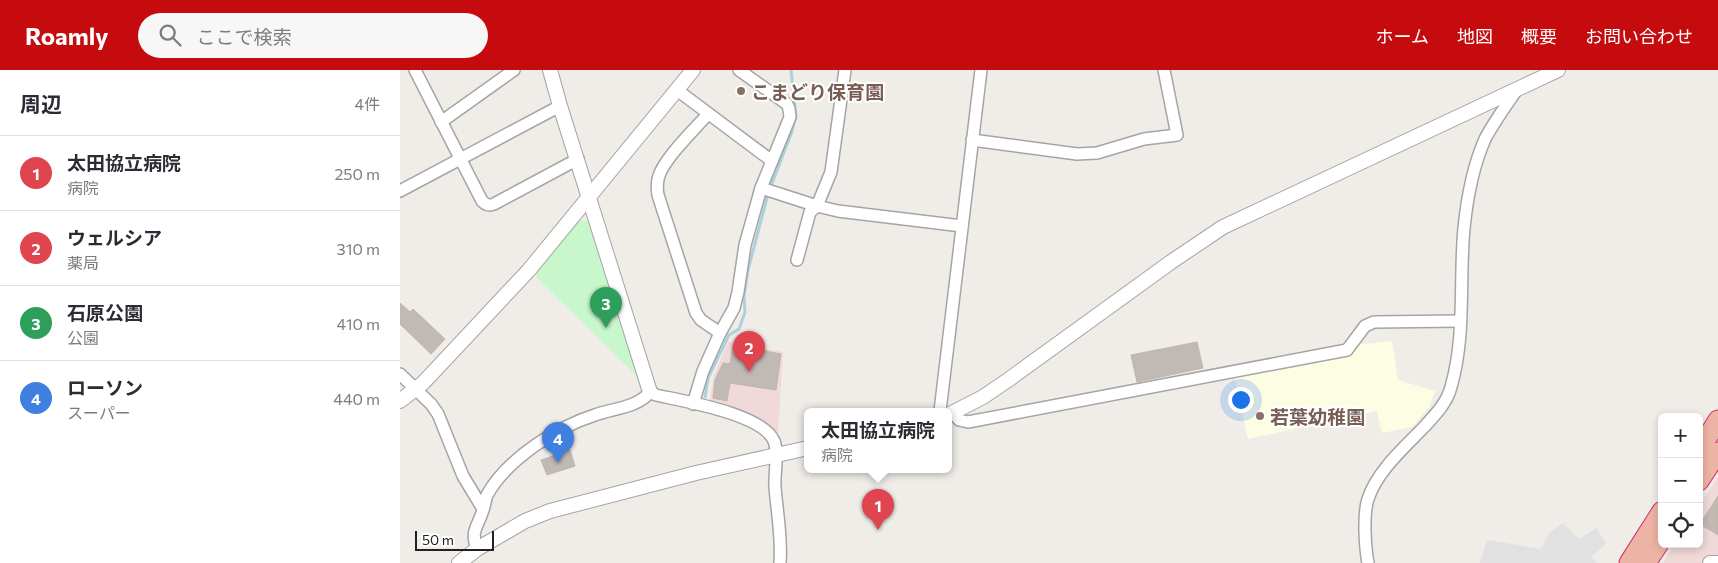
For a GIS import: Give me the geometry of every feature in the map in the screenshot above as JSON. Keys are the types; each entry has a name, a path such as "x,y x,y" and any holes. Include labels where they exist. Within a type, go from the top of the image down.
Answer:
{"highway":[{"path":"1703,444 1718,420"},
{"path":"1703,475 1718,452"},
{"path":"1629,563 1658,517"},
{"path":"1646,563 1658,545"}],"street":[{"path":"415,70 482,201 489,206 578,159"},
{"path":"440,122 514,70"},
{"path":"550,70 650,392 732,413 765,430 774,440 776,447 775,485 781,532 780,563"},
{"path":"400,401 416,390 529,270 693,70"},
{"path":"693,404 703,371 720,333 734,308 745,245 761,188 790,117 787,104 739,70"},
{"path":"797,260 810,212 817,206 831,172 845,70"},
{"path":"947,408 962,226 981,70"},
{"path":"972,140 1077,154 1097,153 1144,139 1177,135 1164,70"},
{"path":"952,411 983,397 1223,227 1516,91 1550,72"},
{"path":"677,90 772,161"},
{"path":"1368,563 1365,544 1367,501 1371,490 1384,471 1441,408 1451,389 1456,363 1460,321 1464,227 1473,178 1485,141 1496,119 1516,91"},
{"path":"400,192 560,106"},
{"path":"708,114 670,157 658,178 657,188 696,313 701,320 720,333"},
{"path":"761,188 838,211 962,226"},
{"path":"952,416 968,422 1347,350 1365,326 1374,322 1460,321"},
{"path":"400,374 431,404 438,414 463,476 484,509"},
{"path":"477,549 473,534 484,509 486,497 519,457 569,424 637,402 645,398 650,392"},
{"path":"459,563 477,549 525,521 550,511 696,473 804,449"},
{"path":"1710,563 1718,563"}],"shaded area":[{"path":"1392,341 1398,380 1435,391 1430,406 1412,427 1382,433 1377,411 1248,439 1234,375 1354,345"},
{"path":"728,342 783,352 778,432 710,401 713,378"},
{"path":"1718,477 1718,563 1663,563 1672,548 1703,548 1703,500"},
{"path":"1563,523 1579,539 1596,528 1606,544 1591,557 1598,563 1480,563 1487,540 1541,549 1550,532"}],"green space":[{"path":"580,220 590,222 639,378 537,278 536,271"}],"building":[{"path":"400,303 410,312 413,309 445,339 431,354 400,324"},
{"path":"1197,342 1203,368 1137,382 1131,355"},
{"path":"733,345 781,354 776,390 730,383 727,401 713,398 715,380 723,363 730,364"},
{"path":"570,450 575,466 547,475 541,460"},
{"path":"1718,496 1718,535 1703,526 1703,519"}],"waterway":[{"path":"771,186 796,116 791,70"},
{"path":"705,397 708,378 729,335 739,329 745,312 744,296 748,270 768,194"}],"place":[{"name":"こまどり保育園","path":"741,91"},
{"name":"石原公園","path":"606,328"},
{"name":"ウェルシア","path":"749,372"},
{"name":"若葉幼稚園","path":"1260,416"},
{"name":"ローソン","path":"558,463"},
{"name":"太田協立病院","path":"878,530"}]}
